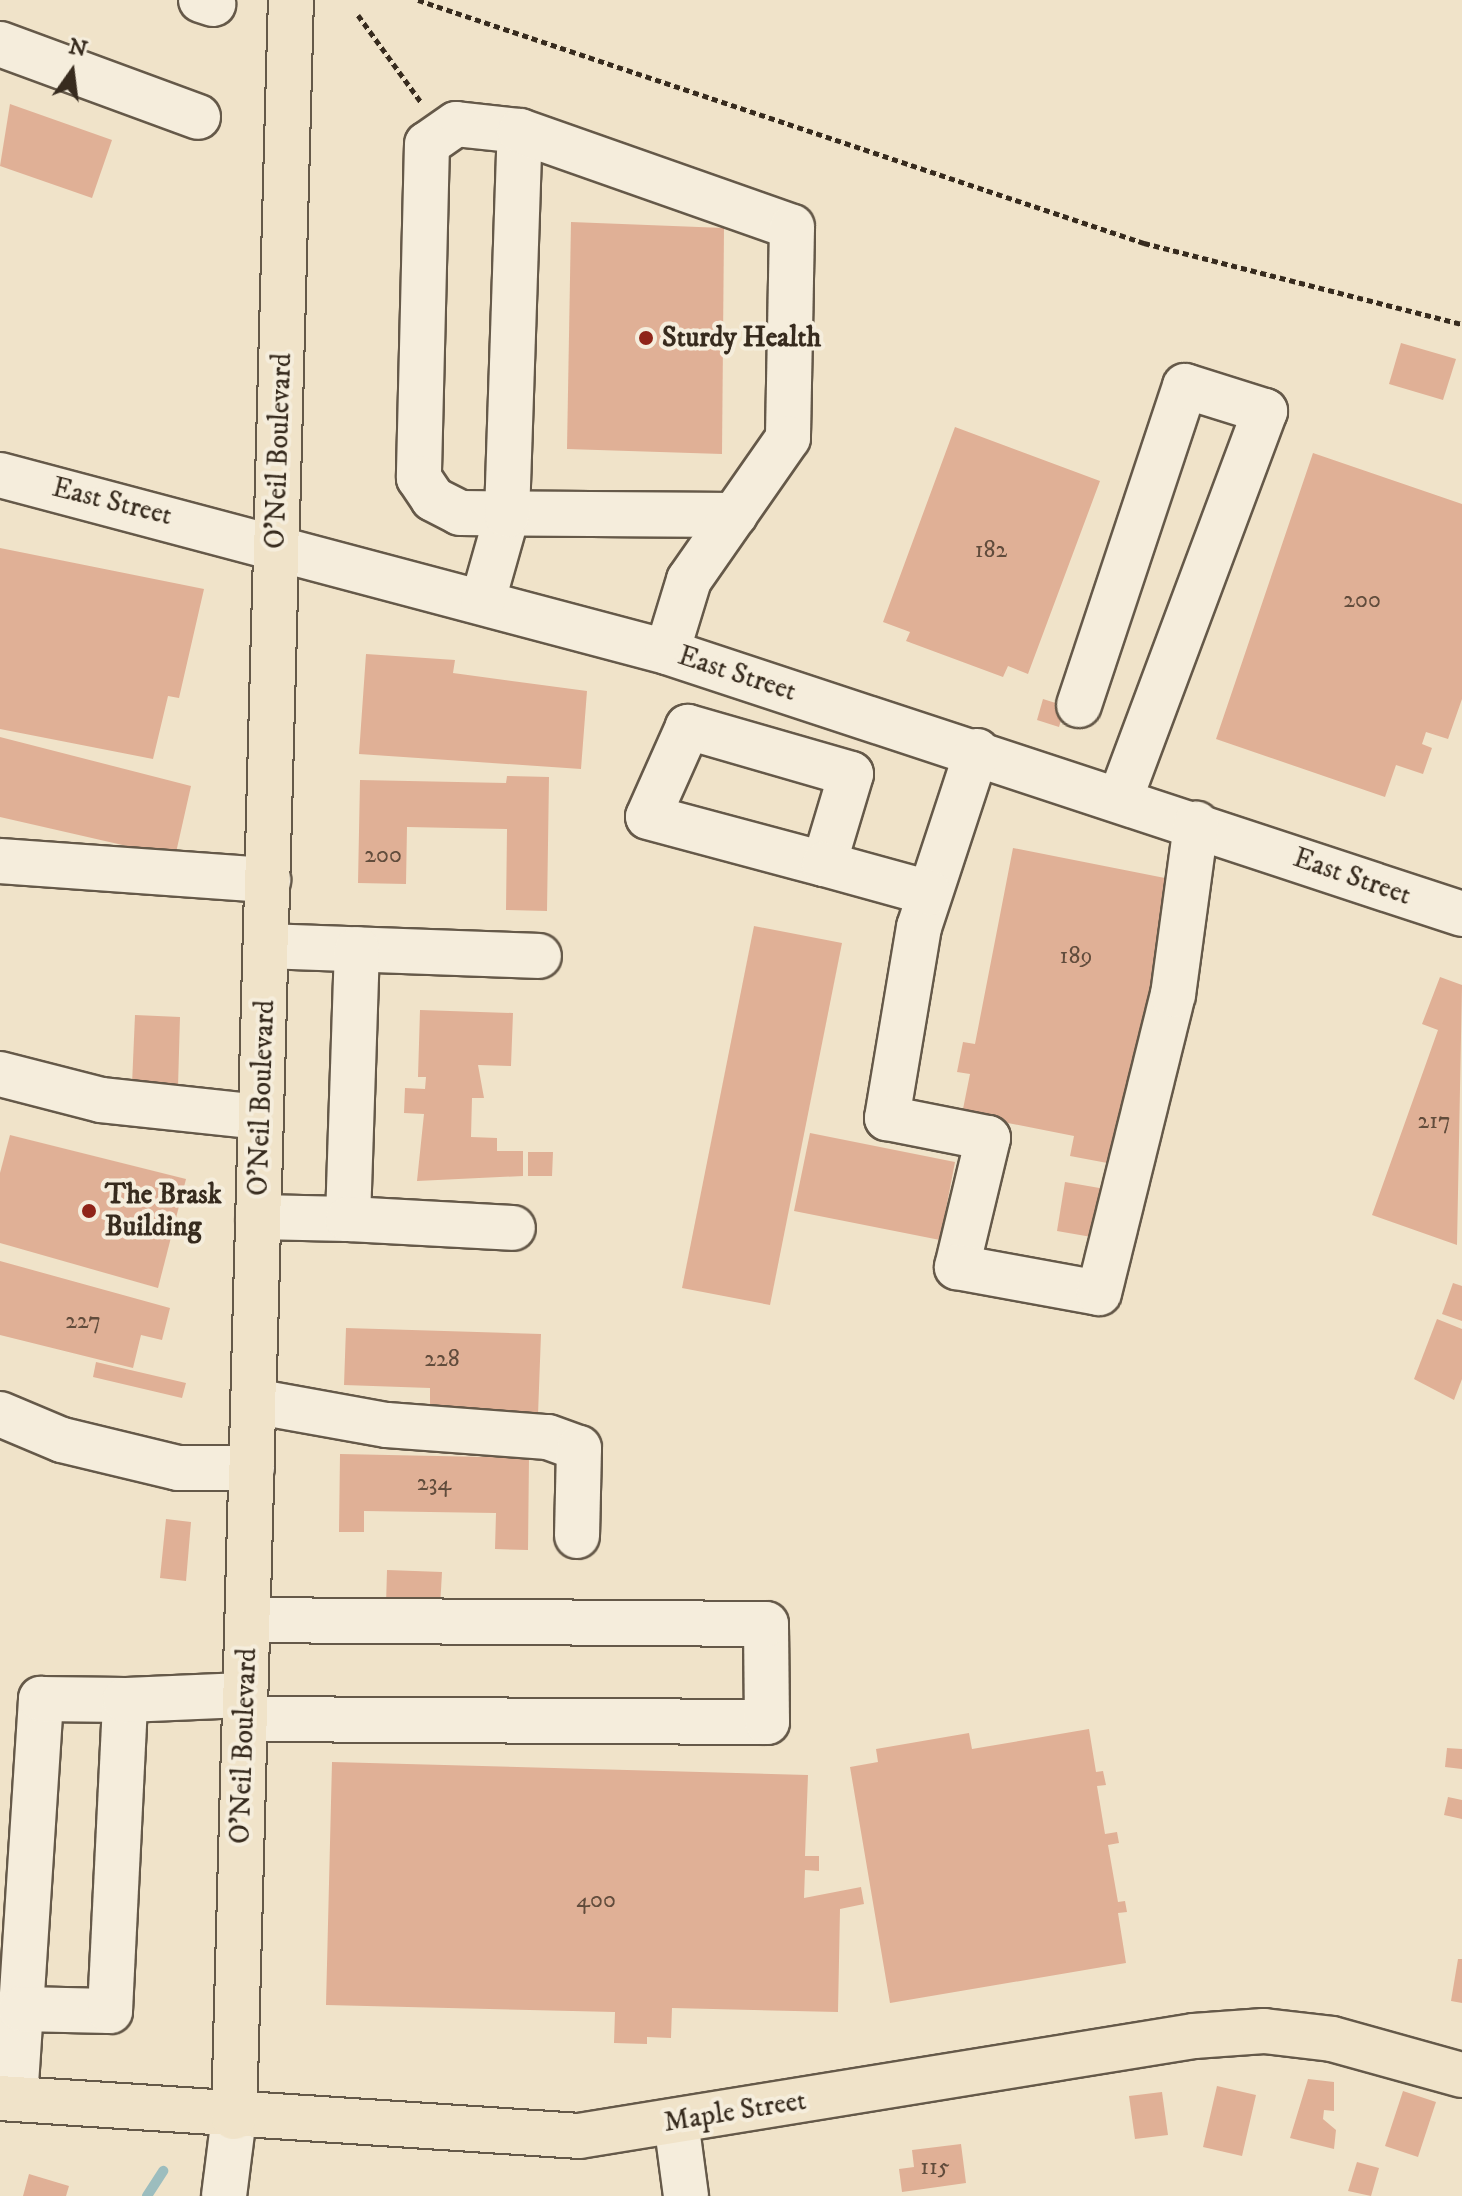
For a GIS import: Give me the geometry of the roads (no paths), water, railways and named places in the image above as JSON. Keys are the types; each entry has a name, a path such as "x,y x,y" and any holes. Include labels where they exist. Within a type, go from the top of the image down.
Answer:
{"main road":[{"name":"O'Neil Boulevard","path":"234,2117 291,0"},
{"name":"Maple Street","path":"7,2099 234,2117 579,2136 1194,2036 1264,2031 1332,2039 1462,2075"}],"street":[{"path":"0,44 198,117"},
{"path":"667,652 689,580 735,515 788,438 792,227 520,131 456,124 427,144 421,168 419,478 433,499 460,513 735,515"},
{"path":"483,600 507,515 520,131"},
{"path":"1079,705 1185,386 1265,411 1120,798"},
{"name":"East Street","path":"0,475 277,543 667,652 1120,798 1462,914"},
{"path":"977,751 929,893 887,1118 988,1138 957,1267 1099,1293 1173,995 1196,824"},
{"path":"0,861 268,880"},
{"path":"824,864 929,893"},
{"path":"266,946 539,956"},
{"path":"348,1219 357,949"},
{"path":"0,1074 101,1100 261,1117"},
{"path":"258,1217 513,1228"},
{"path":"253,1401 387,1425 548,1437 579,1448 577,1536"},
{"path":"0,1414 62,1440 178,1468 252,1468"},
{"path":"7,2099 14,2000 13,1928 41,1699 767,1722 766,1624 247,1620"},
{"path":"14,2000 110,2011 125,1700"},
{"name":"O'Neil Boulevard","path":"224,2196 234,2117"},
{"path":"676,2121 686,2196"}],"waterway":[{"path":"147,2196 163,2171"}],"place":[{"name":"Sturdy Health","path":"646,338"},
{"name":"The Brask Building","path":"89,1211"}]}
